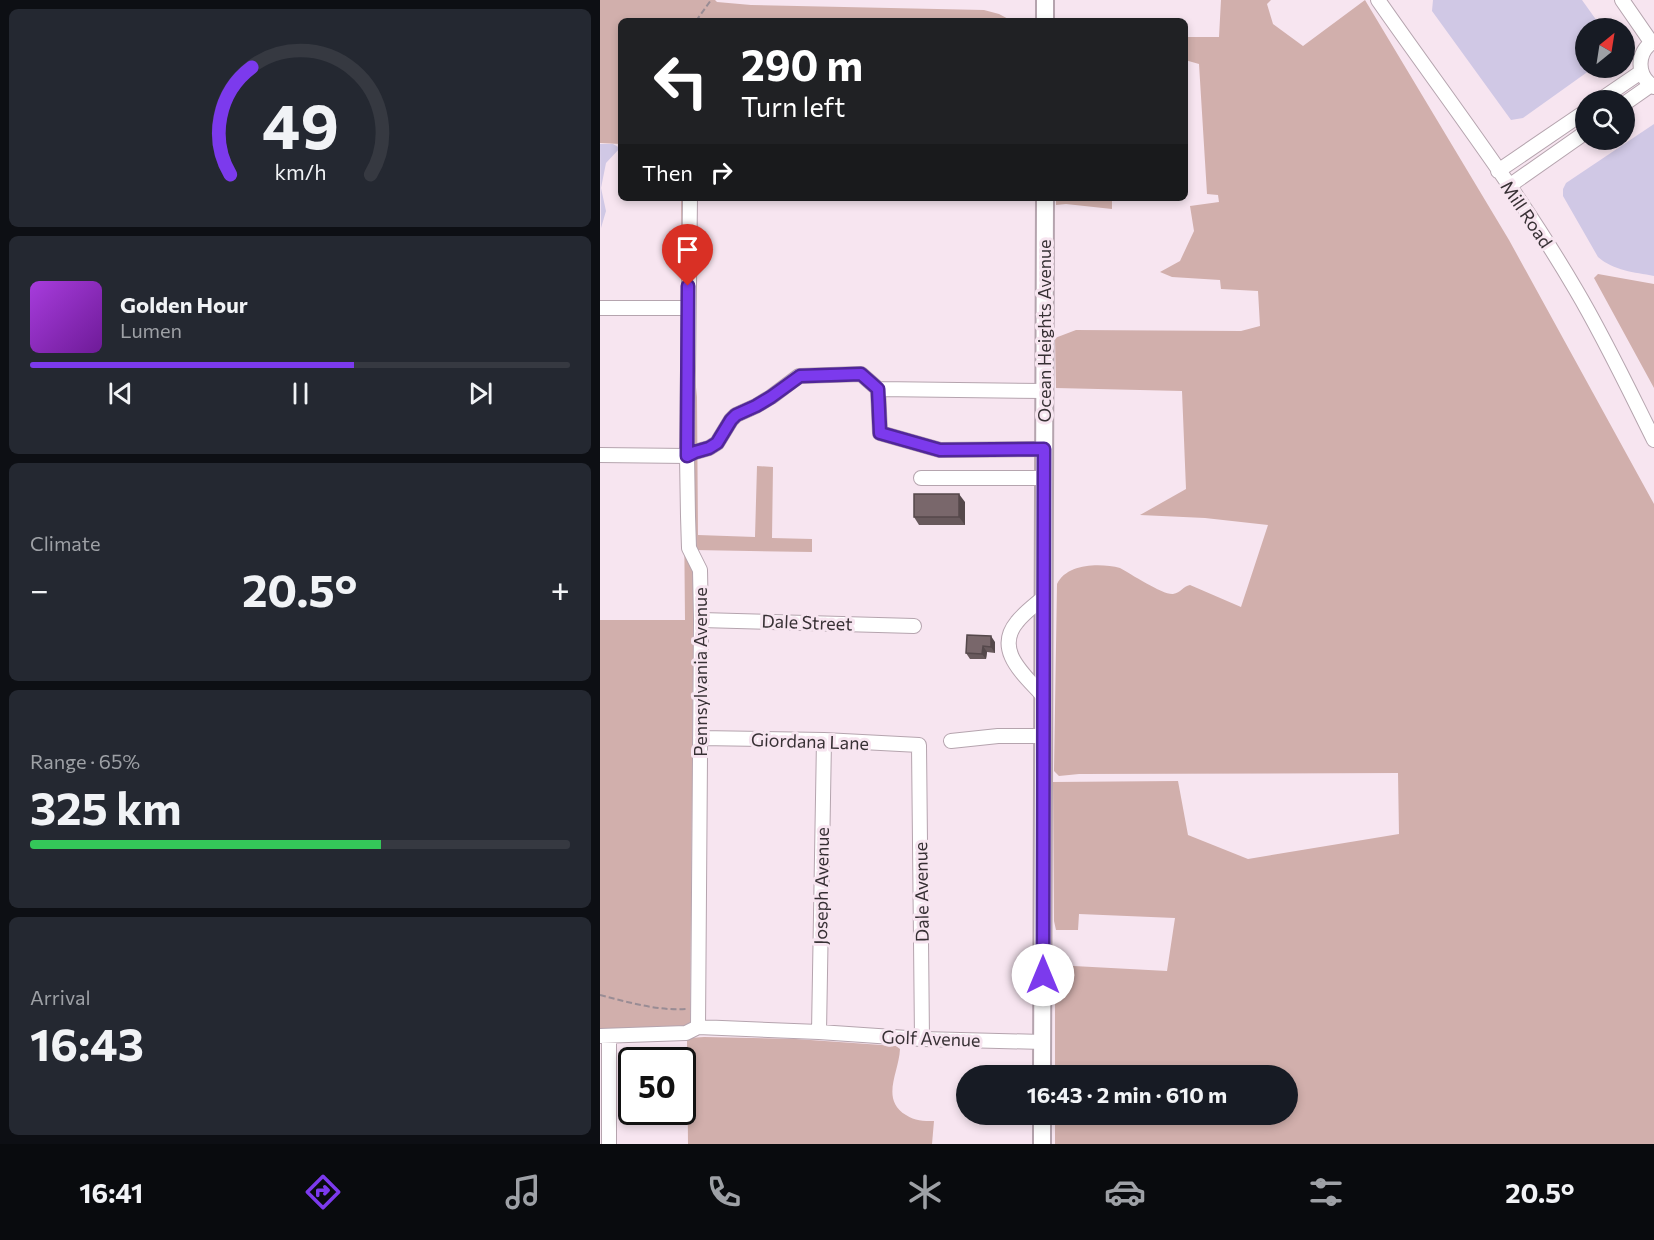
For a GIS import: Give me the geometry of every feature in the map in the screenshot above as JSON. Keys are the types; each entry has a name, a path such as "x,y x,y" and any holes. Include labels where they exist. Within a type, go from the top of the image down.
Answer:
{"main road":[{"path":"1045,0 1045,18"},
{"name":"Ocean Heights Avenue","path":"1042,1065 1044,201"},
{"path":"1042,1125 1042,1144"}],"street":[{"name":"Mill Road","path":"1378,0 1509,186 1576,290 1600,332 1654,440"},
{"path":"1622,0 1653,41 1645,48 1640,64 1645,80 1652,86 1635,97"},
{"path":"1615,90 1641,72"},
{"path":"1498,171 1575,118"},
{"path":"1509,186 1575,140"},
{"name":"Pennsylvania Avenue","path":"690,201 687,456 689,548 700,570 701,620 698,1027"},
{"path":"600,308 688,308"},
{"path":"600,455 687,456 709,448 717,443 736,415 771,397 800,376 861,374 878,389 1044,391"},
{"path":"878,389 880,433 940,450 1044,449"},
{"path":"921,478 1044,478"},
{"path":"1044,597 1017,622 1008,642 1008,650 1012,659 1044,697"},
{"name":"Dale Street","path":"701,620 914,626"},
{"path":"951,741 998,736 1044,736"},
{"name":"Giordana Lane","path":"700,738 824,740 919,745"},
{"name":"Joseph Avenue","path":"819,1032 824,740"},
{"name":"Dale Avenue","path":"919,745 922,1039"},
{"path":"609,1144 604,1036 686,1033 698,1027 819,1032"},
{"name":"Golf Avenue","path":"819,1032 922,1039 1043,1042"}],"path":[{"path":"698,18 711,0"},
{"path":"600,995 666,1009 698,1009"}],"shaded area":[{"path":"600,0 715,0 751,5 984,10 1006,18 618,18 618,144 600,143"},
{"path":"1221,0 1271,0 1267,4 1273,24 1303,46 1365,0 1509,240 1654,504 1654,1144 1055,1144 1055,1125 1298,1125 1298,1065 1055,1065 1055,965 1167,971 1175,918 1079,914 1078,930 1056,930 1054,921 1053,782 1178,781 1188,835 1248,859 1399,834 1398,773 1079,774 1059,776 1054,771 1057,584 1062,577 1076,568 1085,566 1112,566 1168,593 1176,593 1190,585 1241,607 1268,525 1205,518 1140,515 1186,489 1182,391 1056,388 1055,338 1076,330 1241,331 1260,326 1258,291 1221,289 1220,280 1172,277 1160,272 1180,261 1194,231 1190,206 1219,202 1218,195 1207,194 1199,64 1188,61 1188,37 1219,37"},
{"path":"1433,0 1582,0 1595,18 1575,18 1575,78 1579,78 1523,118 1511,120 1432,11"},
{"path":"1654,124 1654,276 1617,268 1598,257 1563,196 1566,183 1615,150 1635,150 1635,137"},
{"path":"600,144 613,144 618,147 618,150 606,163 601,188 606,211 601,228"},
{"path":"681,201 692,201 688,308 697,397 698,535 755,537 757,466 773,467 772,538 812,539 812,552 694,550 690,1038 796,1039 896,1046 900,1049 892,1093 894,1101 898,1109 909,1117 934,1121 932,1144 688,1144 688,1125 696,1125 696,1047 687,1047 687,1039 671,1041 671,1029 600,1029 600,620 685,620"},
{"path":"1056,201 1112,201 1112,209 1066,204 1056,205"},
{"path":"1598,274 1654,284 1654,388 1594,278"}],"building":[{"path":"914,494 959,494 959,517 914,517"},
{"path":"967,635 991,636 991,647 983,646 982,654 966,653"}],"route":[{"path":"688,286 687,456 717,443 736,415 771,397 795,378 804,374 861,374 878,389 880,433 940,450 1044,449 1043,975"}]}
